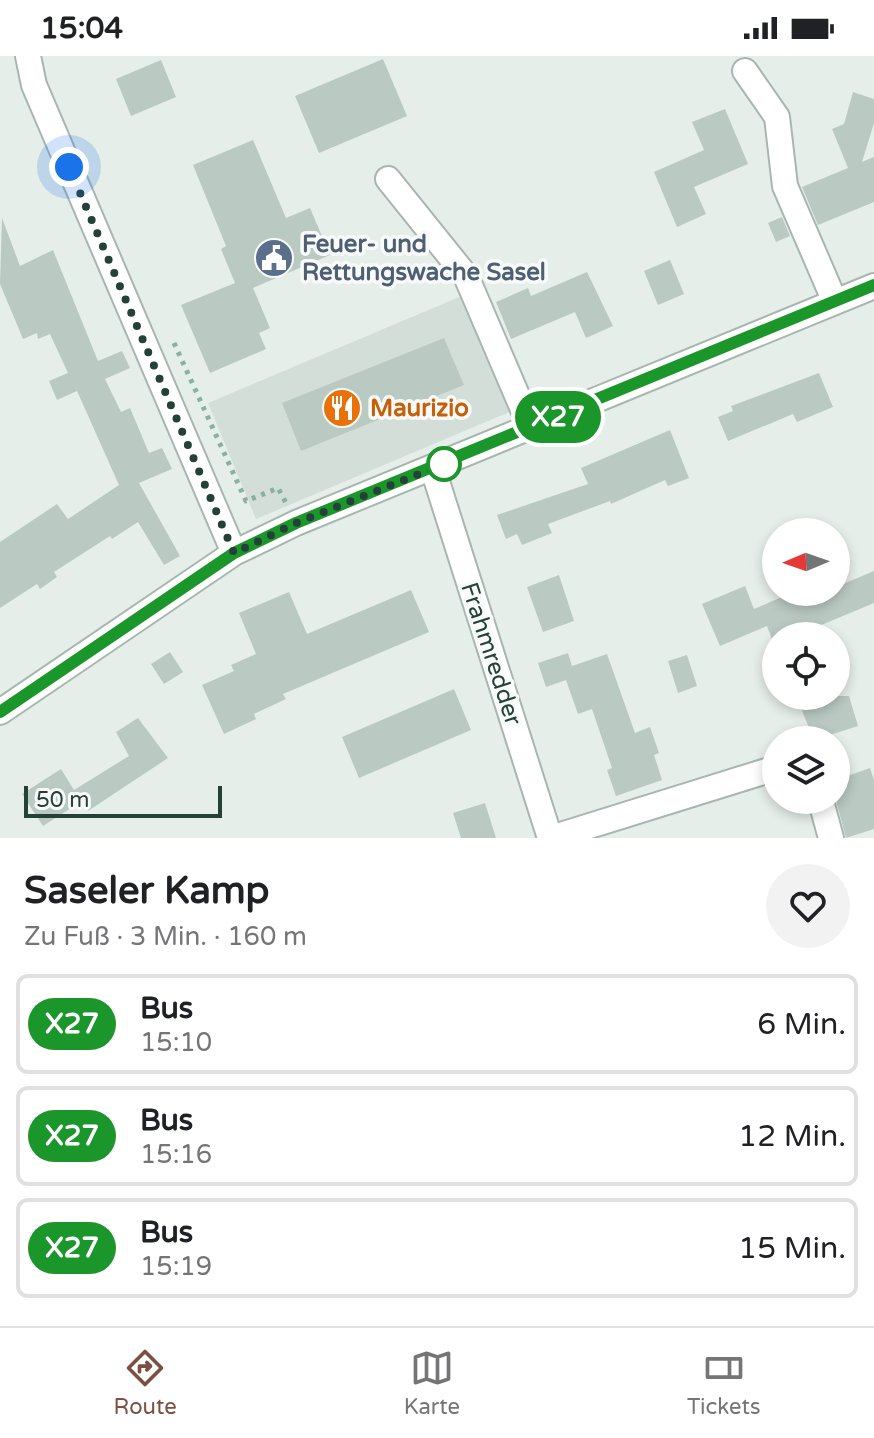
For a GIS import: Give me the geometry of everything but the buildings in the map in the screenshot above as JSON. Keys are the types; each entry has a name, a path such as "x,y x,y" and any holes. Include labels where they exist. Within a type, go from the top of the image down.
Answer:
{"street":[{"path":"28,56 34,85 234,553"},
{"path":"745,71 777,117 785,186 835,302"},
{"path":"388,179 466,276 531,428"},
{"path":"0,712 234,553 296,523 874,286"},
{"name":"Frahmredder","path":"433,469 550,838"},
{"path":"550,838 762,772"},
{"path":"824,814 831,838"}],"path":[{"path":"169,332 246,501 278,488 296,523"}],"shaded area":[{"path":"483,287 531,403 256,519 208,403"}],"bus line":[{"name":"X27","path":"0,712 234,553 296,523 874,285"}],"place":[{"name":"Feuer- und Rettungswache Sasel","path":"274,258"},
{"name":"Maurizio","path":"342,408"}],"route":[{"path":"69,167 234,553 296,523 444,464"}]}
